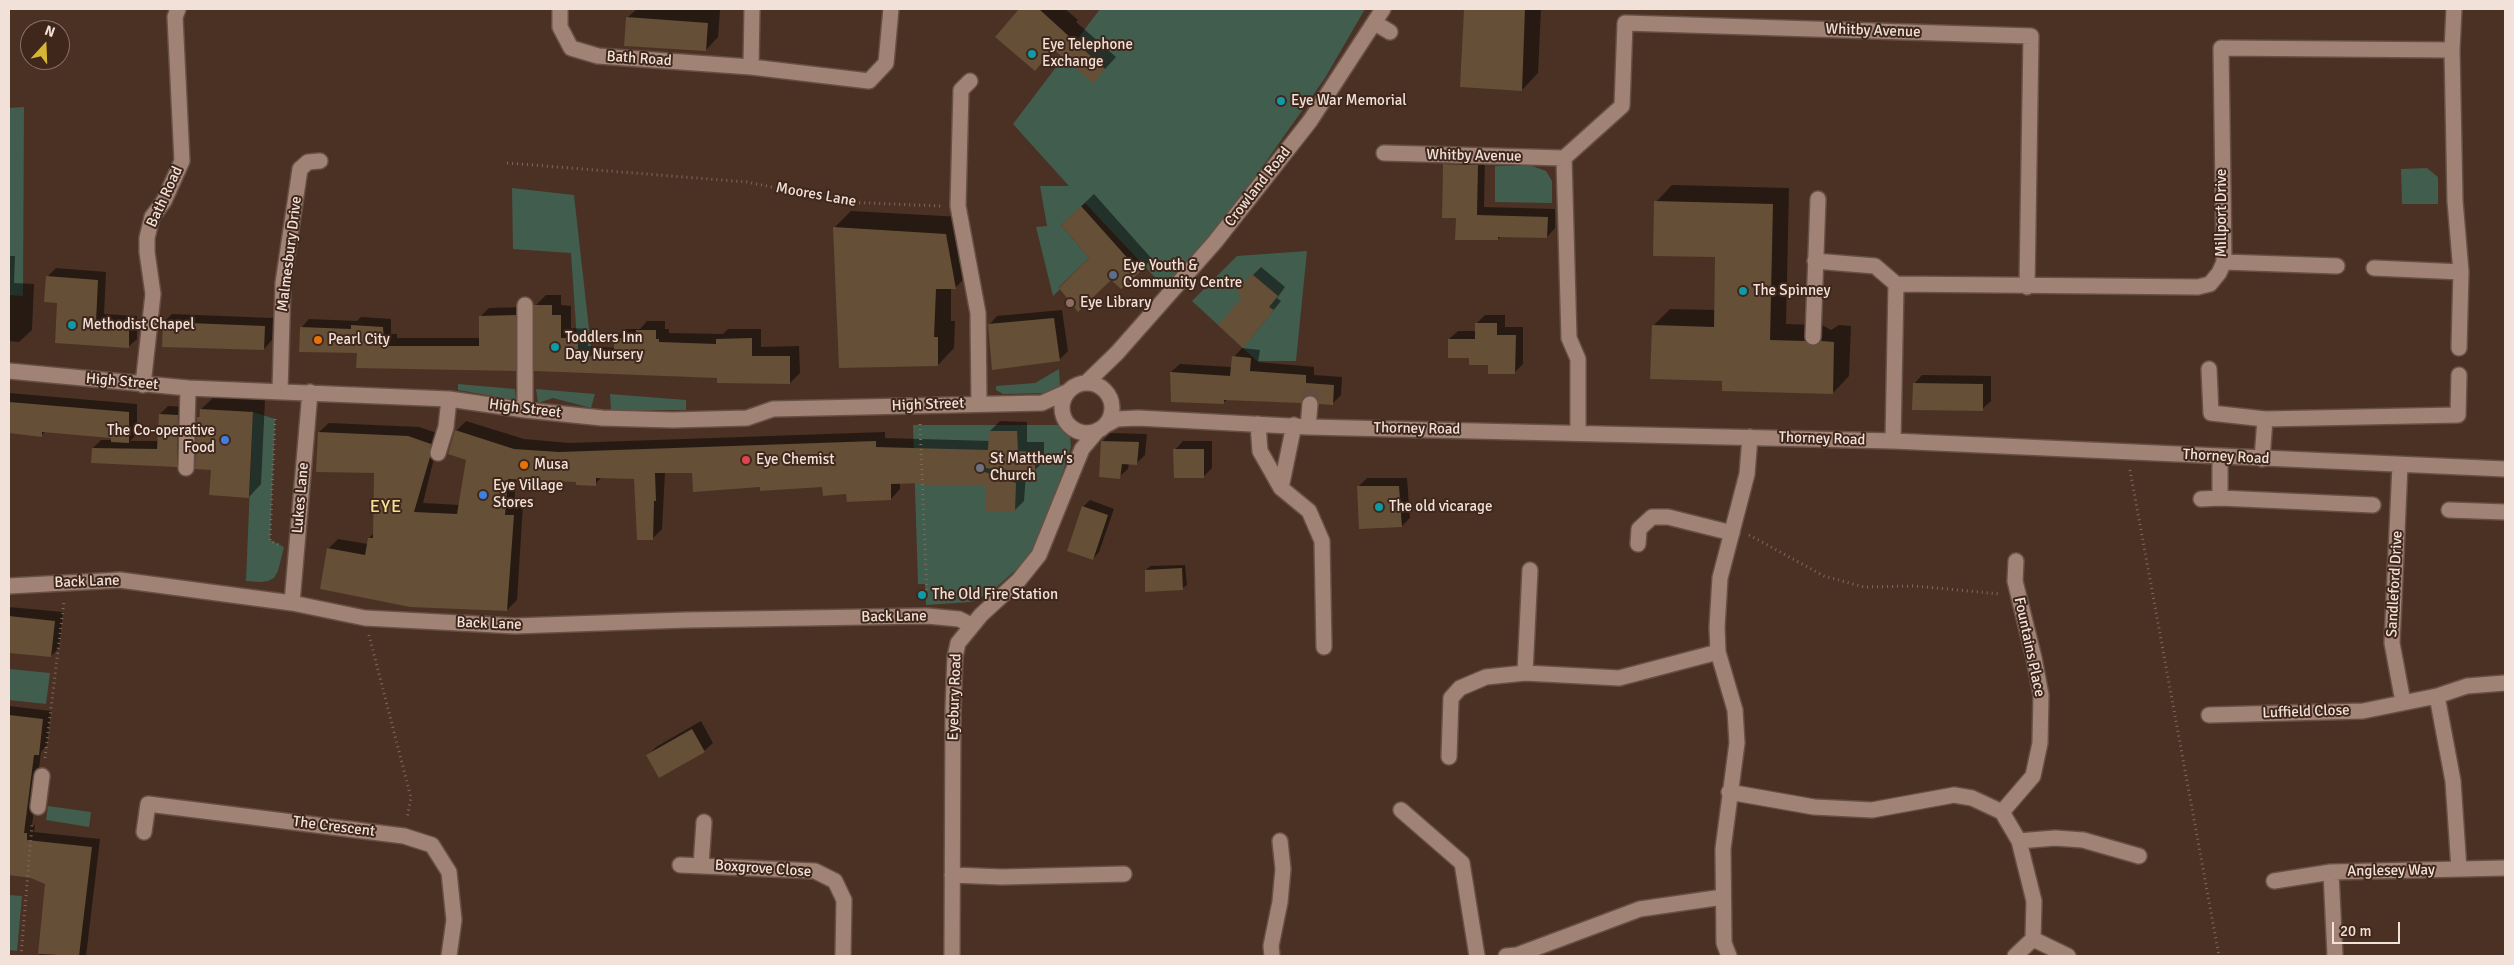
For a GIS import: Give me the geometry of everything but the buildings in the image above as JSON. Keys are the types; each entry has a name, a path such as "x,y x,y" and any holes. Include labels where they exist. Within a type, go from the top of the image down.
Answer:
{"street":[{"name":"Bath Road","path":"143,384 153,294 147,238 152,217 164,201 182,161 175,17 178,9"},
{"name":"Bath Road","path":"560,9 560,27 571,48 598,56 750,67 869,81 886,63 891,9"},
{"path":"750,67 752,9"},
{"name":"Crowland Road","path":"1086,383 1117,353 1215,242 1290,146 1384,9"},
{"path":"2454,9 2452,50 2455,201 2461,272 2459,348"},
{"path":"1375,23 1390,32"},
{"name":"Whitby Avenue","path":"1384,153 1564,158 1622,106 1625,23 2031,36 2026,287"},
{"name":"Millport Drive","path":"1896,284 2026,287 2198,287 2210,284 2219,273 2224,262 2221,48 2452,50"},
{"path":"970,81 960,90 958,206 978,313 978,404"},
{"path":"1564,158 1569,338 1578,359 1578,433"},
{"name":"Malmesbury Drive","path":"280,392 283,284 300,169 308,162 320,161"},
{"path":"1812,337 1818,199"},
{"path":"1815,261 1875,266 1896,284 1892,441"},
{"path":"2224,262 2337,266"},
{"path":"2374,268 2461,272"},
{"path":"525,305 525,410"},
{"name":"Crowland Road","path":"1107,393 1117,353"},
{"path":"2209,369 2211,413 2265,418 2458,415 2459,375"},
{"name":"High Street","path":"9,371 188,388 449,399 525,410 602,418 674,420 747,418 773,409 978,404 1042,403 1062,409"},
{"path":"1082,449 1062,409 1069,391 1086,383 1107,393 1138,418"},
{"path":"186,468 188,388"},
{"name":"High Street","path":"1042,403 1069,391"},
{"name":"Lukes Lane","path":"292,603 310,392"},
{"path":"1071,427 1084,433 1101,428 1112,412 1107,393"},
{"path":"438,453 446,427 449,399"},
{"path":"1281,488 1310,404"},
{"name":"Thorney Road","path":"1101,428 1117,419 1138,418 1301,426 1892,441 2505,469"},
{"path":"2262,459 2265,418"},
{"path":"1258,424 1260,451 1281,488 1309,512 1322,541 1324,647"},
{"name":"Eyebury Road","path":"952,956 955,656 958,643 971,625 1019,580 1039,555 1082,449 1101,428"},
{"path":"1729,956 1724,944 1722,849 1737,743 1735,710 1718,652 1717,627 1720,578 1747,474 1750,437"},
{"path":"2220,456 2220,498"},
{"name":"Sandleford Drive","path":"2400,465 2392,643 2403,702"},
{"path":"2201,499 2220,498 2373,505"},
{"path":"2449,510 2505,512"},
{"path":"1638,544 1639,529 1652,517 1668,517 1732,533"},
{"name":"Fountains Place","path":"2002,812 2032,776 2040,743 2040,694 2034,658 2015,581 2016,560"},
{"path":"1525,673 1530,570"},
{"name":"Back Lane","path":"9,586 120,580 212,588 365,618 515,626 686,620 927,616 959,619 971,625"},
{"path":"1448,757 1451,698 1460,688 1486,677 1525,673 1619,678 1718,652"},
{"name":"Luffield Close","path":"2209,715 2362,711 2436,696 2467,686 2505,683"},
{"path":"2436,696 2453,781 2459,869"},
{"path":"38,807 42,776"},
{"path":"1729,792 1814,807 1872,810 1954,795 1972,798 2002,812 2019,841 2034,901 2033,939 2014,956"},
{"name":"The Crescent","path":"144,832 148,804 404,836 432,845 449,872 454,920 449,956"},
{"path":"1400,810 1462,863 1477,956"},
{"name":"Boxgrove Close","path":"701,865 704,822"},
{"path":"2019,841 2055,838 2083,840 2139,856"},
{"path":"1272,956 1283,869 1280,842"},
{"name":"Boxgrove Close","path":"680,865 815,871 835,882 844,900 843,956"},
{"name":"Anglesey Way","path":"2335,956 2331,872 2505,868"},
{"path":"2274,881 2331,872"},
{"path":"952,875 1124,874"},
{"path":"1514,956 1640,909 1723,897"},
{"path":"2033,939 2068,956"}],"path":[{"name":"Moores Lane","path":"507,163 747,182 844,202 958,206"},
{"path":"920,406 927,616"},
{"path":"275,419 270,540 296,552"},
{"path":"2127,453 2219,956"},
{"path":"1732,533 1748,534 1824,576 1864,587 1916,586 2019,596"},
{"path":"365,618 410,798 404,836"}],"green space":[{"path":"1100,9 1365,9 1325,78 1253,180 1206,243 1164,287 1085,203 1061,225 1089,258 1059,287 1060,289 1053,296 1036,227 1047,226 1040,186 1069,186 1013,124"},
{"path":"24,107 23,296 9,295 9,108"},
{"path":"1495,166 1532,166 1546,171 1552,181 1552,203 1495,202"},
{"path":"2427,168 2438,177 2438,204 2402,204 2401,169"},
{"path":"512,188 574,195 592,356 578,355 571,253 513,249"},
{"path":"1307,251 1296,361 1257,361 1192,301 1237,256"},
{"path":"1059,369 1060,386 1047,393 1003,394 996,390 996,386 1035,383"},
{"path":"458,384 515,389 516,400 458,390"},
{"path":"536,389 595,394 591,408 553,398 538,403"},
{"path":"610,394 686,400 686,410 611,410"},
{"path":"253,412 275,419 270,540 284,547 278,571 274,578 260,582 246,581"},
{"path":"913,425 1062,425 1070,435 1071,447 1055,496 1032,551 1020,566 990,593 971,602 926,605 925,584 918,584"},
{"path":"9,669 50,673 46,704 9,700"},
{"path":"48,806 91,812 89,827 46,820"},
{"path":"9,895 22,896 17,951 9,950"}],"tunnel":[{"path":"1310,404 1312,384"}],"place":[{"name":"Eye Telephone Exchange","path":"1032,54"},
{"name":"Eye War Memorial","path":"1281,101"},
{"name":"Eye Youth & Community Centre","path":"1113,275"},
{"name":"The Spinney","path":"1743,291"},
{"name":"Eye Library","path":"1070,303"},
{"name":"Methodist Chapel","path":"72,325"},
{"name":"Pearl City","path":"318,340"},
{"name":"Toddlers Inn Day Nursery","path":"555,347"},
{"name":"The Co-operative Food","path":"225,440"},
{"name":"Eye Chemist","path":"746,460"},
{"name":"Musa","path":"524,465"},
{"name":"St Matthew's Church","path":"980,468"},
{"name":"Eye Village Stores","path":"483,495"},
{"name":"The old vicarage","path":"1379,507"},
{"name":"The Old Fire Station","path":"922,595"}],"district":[{"name":"EYE","path":"386,507"}]}
